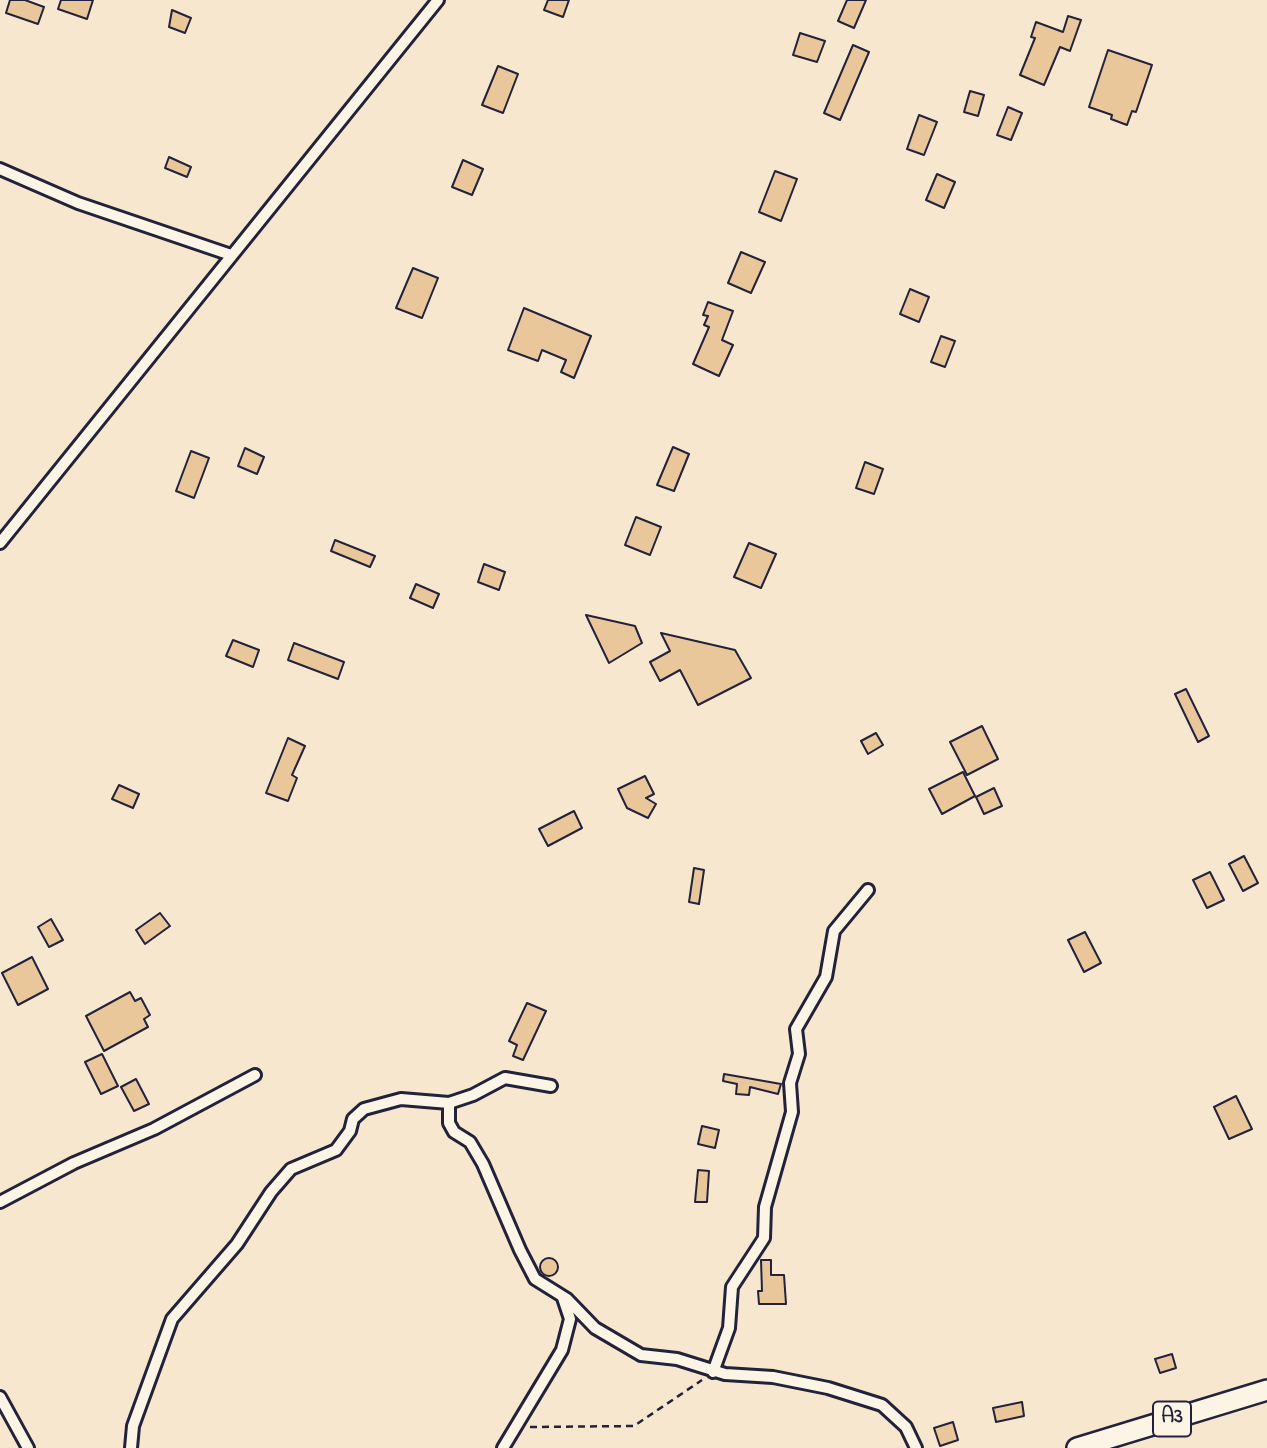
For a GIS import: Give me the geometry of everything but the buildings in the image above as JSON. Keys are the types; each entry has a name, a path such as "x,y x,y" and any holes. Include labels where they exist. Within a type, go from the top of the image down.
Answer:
{"highway":[{"name":"A3","path":"1077,1448 1267,1390"}],"street":[{"path":"0,543 438,0"},
{"path":"0,169 78,203 231,255"},
{"path":"713,1372 729,1328 732,1287 764,1238 765,1207 792,1112 790,1083 799,1054 796,1030 826,977 834,931 867,890"},
{"path":"0,1202 74,1163 154,1129 255,1075"},
{"path":"131,1448 136,1417 172,1318 237,1244 278,1183 301,1163 318,1160 336,1150 350,1131 353,1119 364,1109 401,1099 449,1103 473,1095 505,1078 551,1086"},
{"path":"449,1103 449,1123 454,1132 470,1143 483,1164 520,1250 536,1279 563,1296 595,1328 641,1355 677,1359 713,1372 784,1379 828,1388 882,1405 906,1427 916,1448"},
{"path":"503,1448 562,1350 569,1319 563,1296"},
{"path":"0,1397 28,1448"}],"path":[{"path":"517,1427 634,1426 713,1372"}]}
